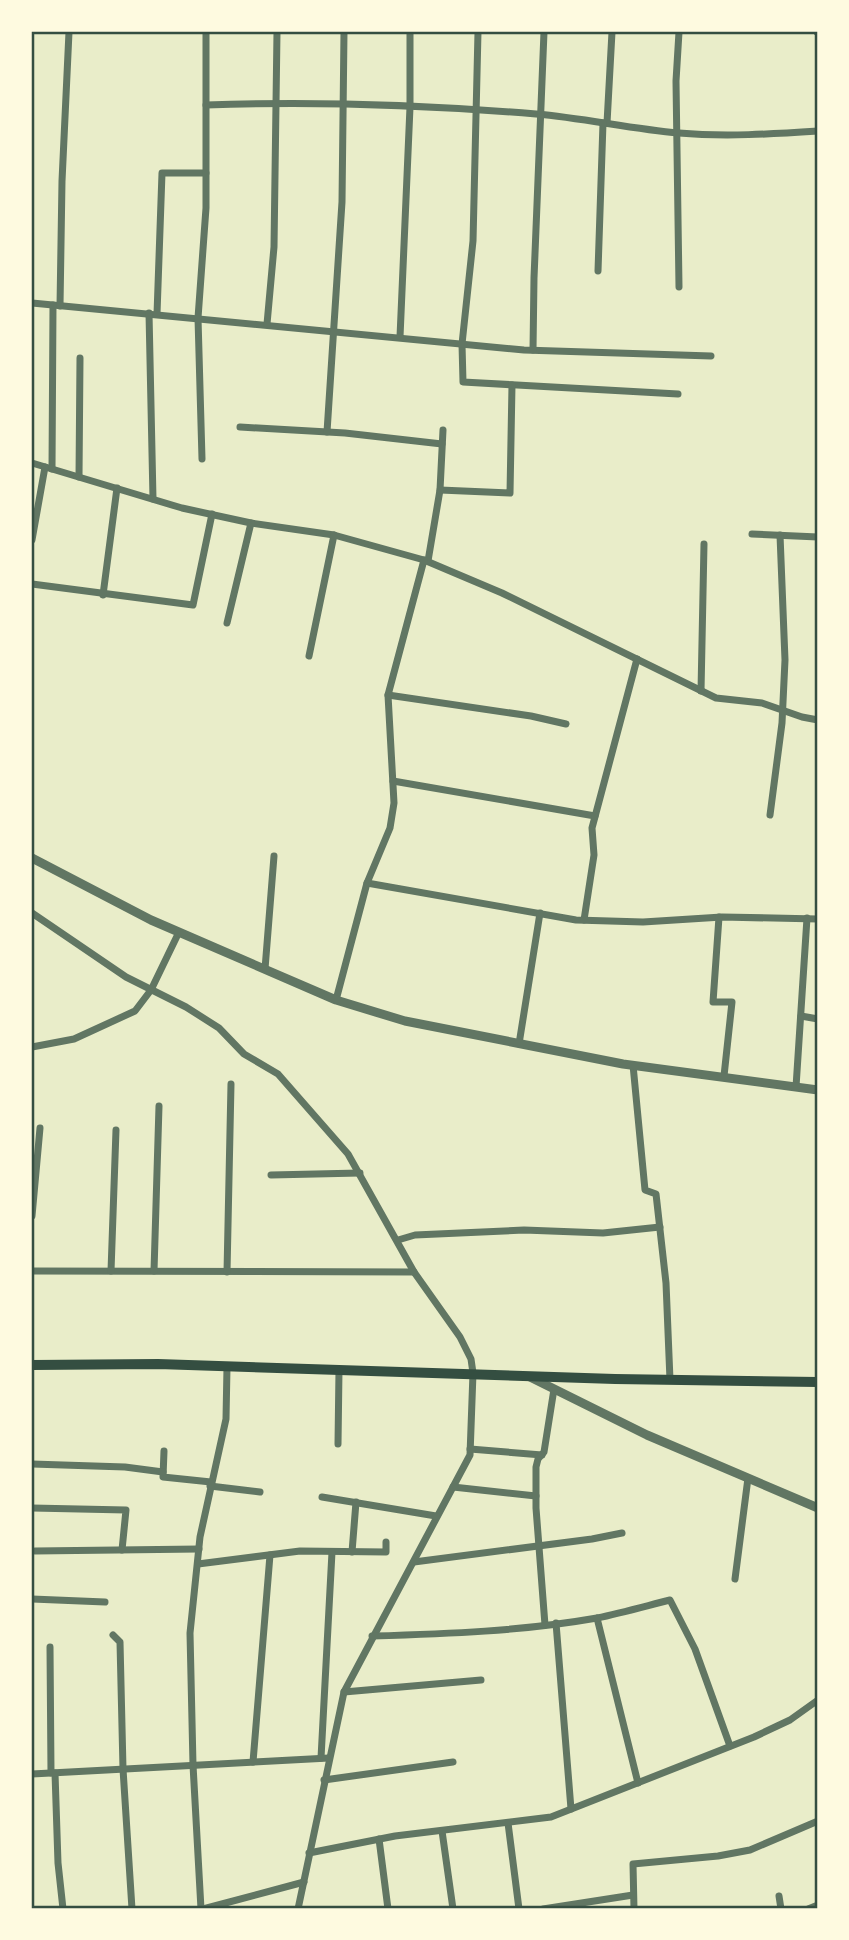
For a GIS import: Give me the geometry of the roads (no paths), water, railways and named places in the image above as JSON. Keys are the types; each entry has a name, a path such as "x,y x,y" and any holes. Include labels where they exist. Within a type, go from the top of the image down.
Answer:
{"main road":[{"path":"32,1365 158,1364 817,1382"}],"street":[{"path":"32,540 49,468 69,32"},
{"path":"202,459 198,318 206,208 206,32"},
{"path":"267,324 274,247 277,32"},
{"path":"327,432 342,202 344,32"},
{"path":"400,337 410,107 410,32"},
{"path":"478,32 474,110 473,241 463,344 463,382 678,394"},
{"path":"533,351 544,32"},
{"path":"598,271 611,32"},
{"path":"679,32 676,133 679,287"},
{"path":"206,105 276,103 474,110 540,115 676,133 772,134 817,131"},
{"path":"158,314 162,173 206,173"},
{"path":"32,303 533,351 711,356"},
{"path":"149,313 153,499"},
{"path":"79,477 80,358"},
{"path":"440,490 510,493 512,385"},
{"path":"240,426 442,444"},
{"path":"336,1000 367,883 390,828 394,803 388,695 426,561 440,490 443,430"},
{"path":"32,463 212,514 251,523 334,535 426,561 502,593 716,698 762,703 802,718 817,720"},
{"path":"103,594 117,488"},
{"path":"32,584 193,605 212,514"},
{"path":"227,624 251,523"},
{"path":"752,534 817,537"},
{"path":"309,656 334,535"},
{"path":"770,815 783,709 785,660 780,535"},
{"path":"701,691 704,544"},
{"path":"584,920 594,855 592,828 637,659"},
{"path":"388,695 531,716 566,724"},
{"path":"393,780 595,816"},
{"path":"265,969 274,856"},
{"path":"32,858 152,920 336,1000 417,1024 633,1065 817,1090"},
{"path":"367,883 584,920 642,922 719,917 817,919"},
{"path":"519,1044 540,912"},
{"path":"32,913 126,977 186,1007 219,1028 244,1054 278,1074 348,1154 414,1272 460,1337 471,1359 473,1373 470,1455 344,1692 325,1758"},
{"path":"719,917 713,1002 732,1002 724,1076"},
{"path":"796,1087 807,918"},
{"path":"32,1047 74,1039 135,1011 151,990 179,932"},
{"path":"801,1016 817,1019"},
{"path":"633,1065 645,1190 656,1194 667,1283 670,1380"},
{"path":"227,1272 231,1084"},
{"path":"154,1271 159,1106"},
{"path":"32,1216 40,1128"},
{"path":"111,1271 116,1130"},
{"path":"271,1175 360,1173"},
{"path":"398,1240 415,1236 524,1230 603,1233 660,1227"},
{"path":"32,1271 414,1272"},
{"path":"227,1367 226,1419 210,1484 199,1549 190,1633 202,1909 304,1882"},
{"path":"338,1444 339,1370"},
{"path":"525,1375 647,1435 817,1508"},
{"path":"545,1625 536,1467 548,1432 554,1389"},
{"path":"470,1449 542,1455"},
{"path":"164,1451 163,1477 261,1492"},
{"path":"32,1464 125,1466 163,1472"},
{"path":"735,1579 748,1478"},
{"path":"453,1487 536,1496"},
{"path":"322,1496 436,1516"},
{"path":"352,1552 356,1502"},
{"path":"32,1508 126,1510 122,1550"},
{"path":"414,1562 622,1533"},
{"path":"198,1564 300,1552 386,1552 386,1542"},
{"path":"35,1550 199,1549"},
{"path":"298,1909 324,1780 332,1552"},
{"path":"253,1762 270,1555"},
{"path":"32,1599 105,1602"},
{"path":"372,1636 446,1634 545,1625 597,1618 670,1600 695,1649 730,1746"},
{"path":"597,1618 638,1783"},
{"path":"556,1623 572,1809"},
{"path":"113,1635 120,1642 123,1769 132,1909"},
{"path":"50,1647 53,1773 63,1909"},
{"path":"344,1692 481,1680"},
{"path":"309,1853 379,1839 551,1817 790,1720 817,1700"},
{"path":"32,1774 325,1758"},
{"path":"324,1780 453,1762"},
{"path":"634,1909 633,1864 718,1856 750,1850 817,1821"},
{"path":"508,1824 519,1909"},
{"path":"442,1830 453,1909"},
{"path":"379,1839 387,1909"},
{"path":"543,1909 633,1895"},
{"path":"779,1896 782,1909"},
{"path":"808,1909 817,1905"}]}
